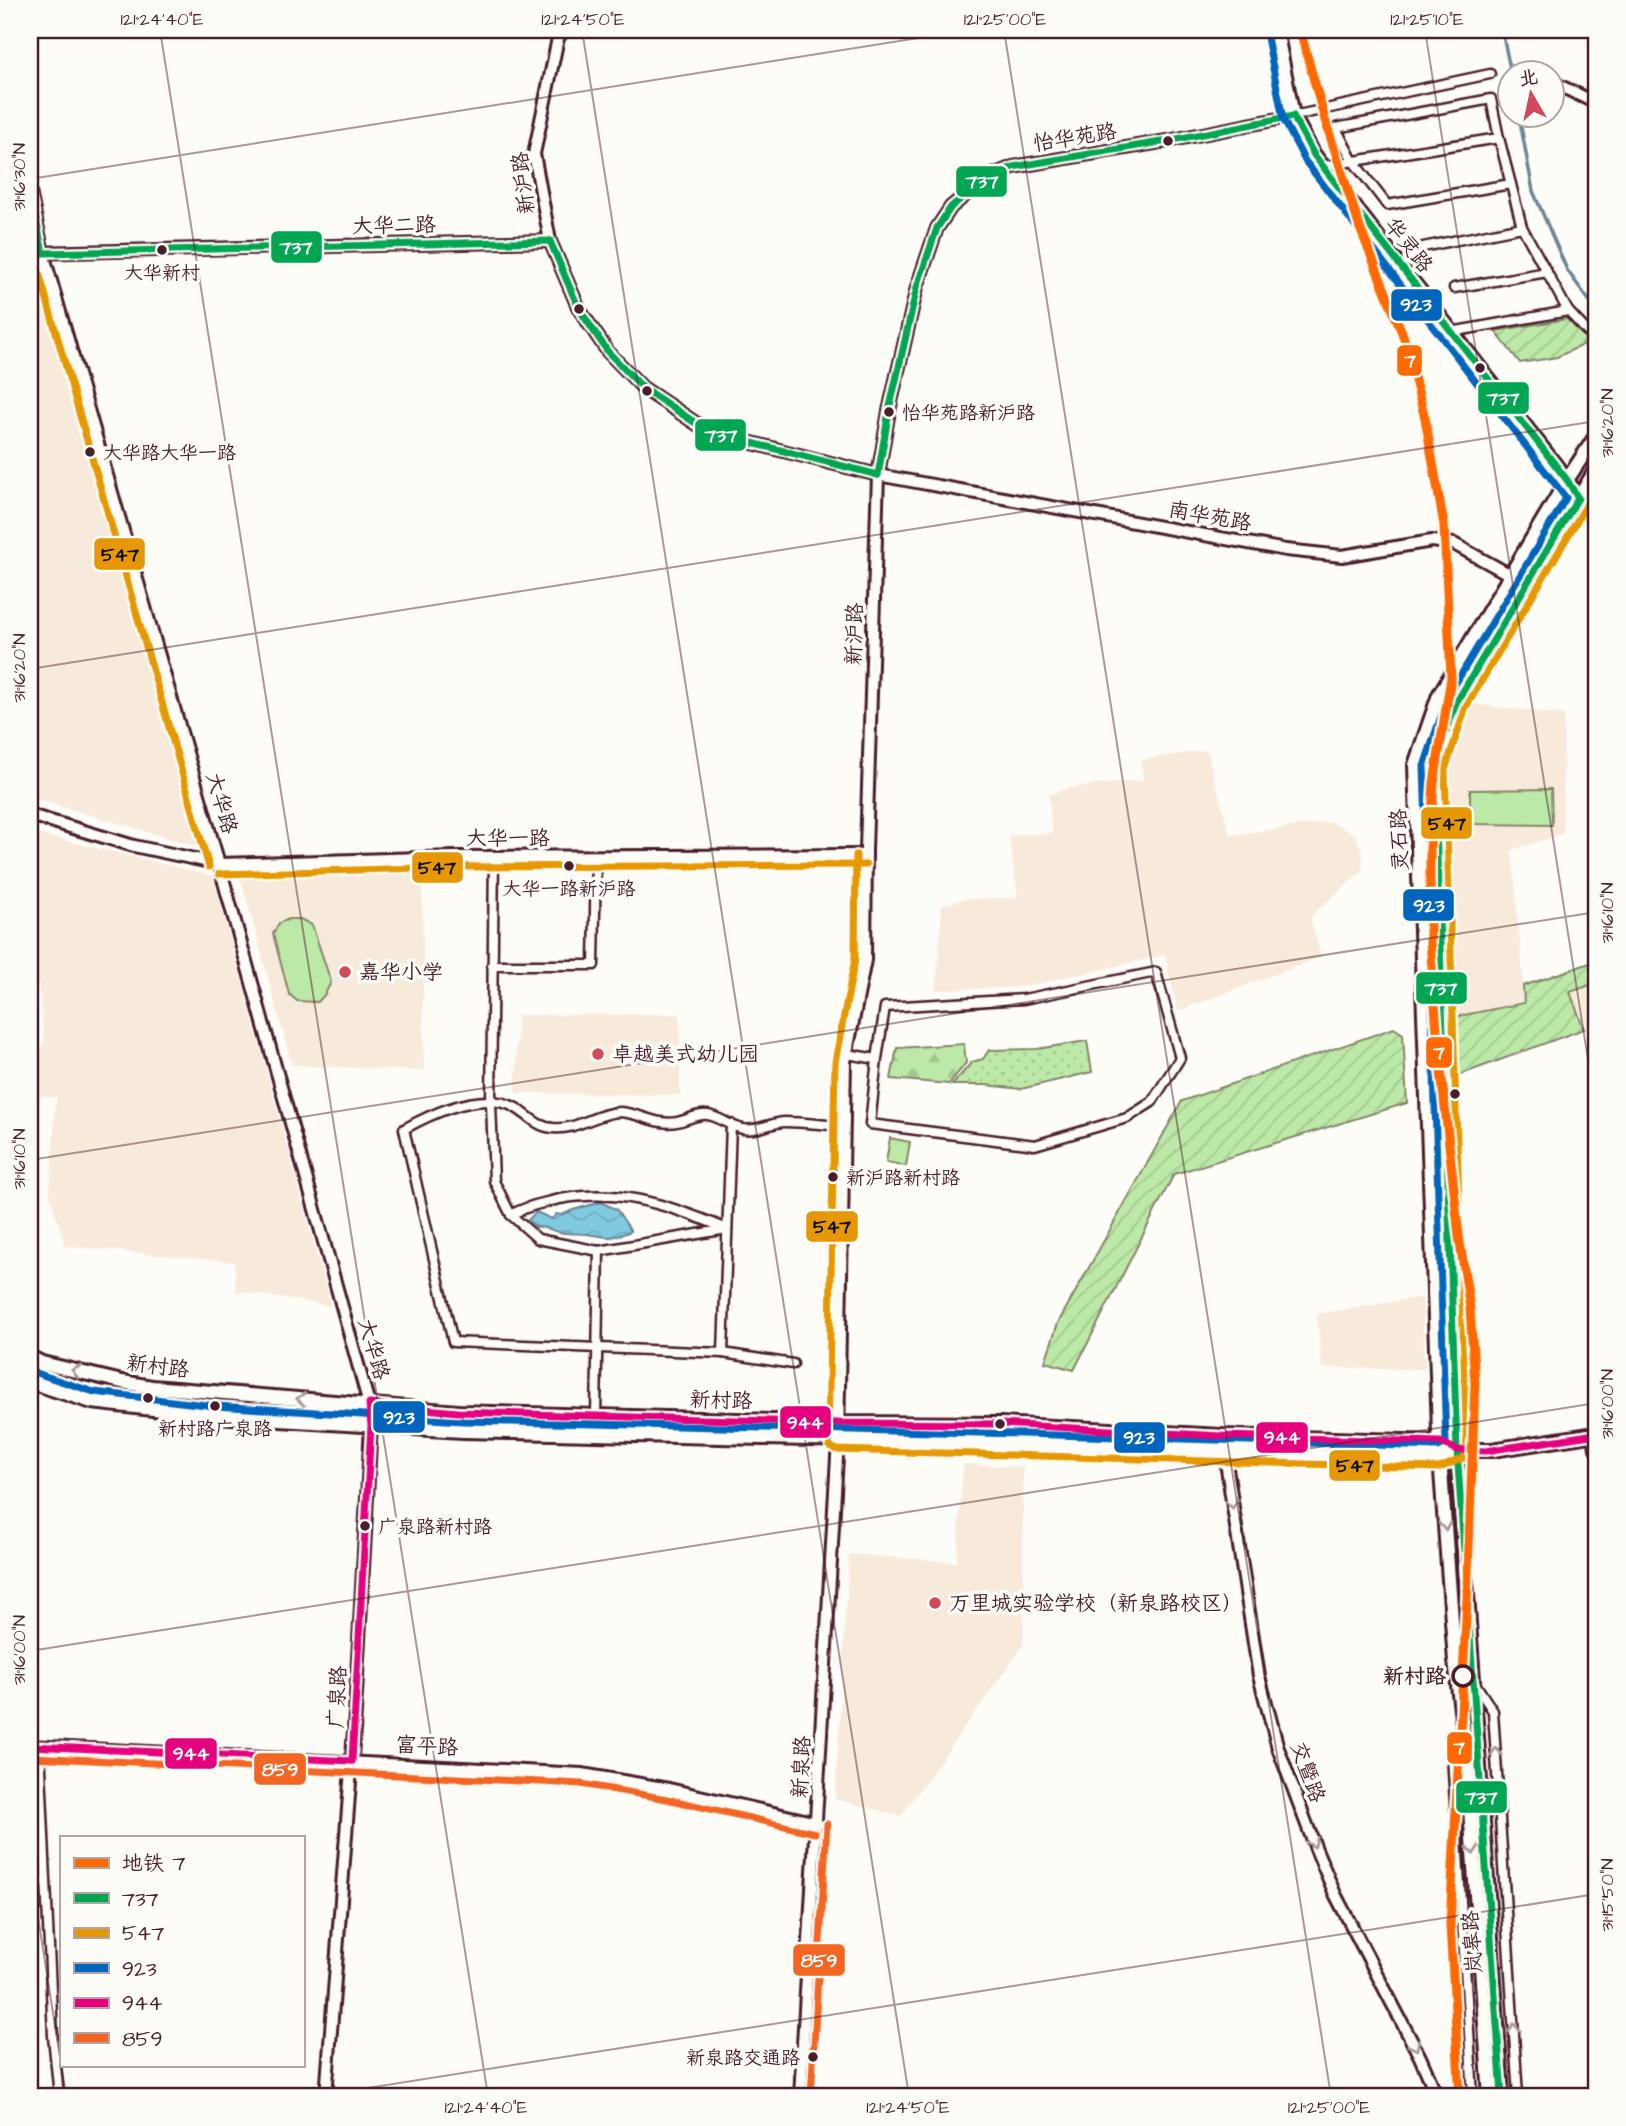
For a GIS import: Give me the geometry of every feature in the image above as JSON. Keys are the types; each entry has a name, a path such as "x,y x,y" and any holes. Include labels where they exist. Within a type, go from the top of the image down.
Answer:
{"main road":[{"name":"华灵路","path":"1276,30 1293,116 1323,166 1567,480 1578,498"},
{"name":"灵石路","path":"1440,1458 1415,765 1439,695 1596,436"},
{"name":"灵石路","path":"1457,1450 1434,768 1456,703 1596,469"},
{"name":"新村路","path":"30,1357 42,1363 142,1385 458,1412 838,1423 1000,1424 1222,1436 1440,1442 1457,1450 1492,1450 1595,1434"},
{"name":"新村路","path":"30,1382 92,1402 214,1416 371,1426 1440,1458 1457,1450"},
{"name":"岚皋路","path":"1457,1450 1474,1683 1489,1987 1490,2096"},
{"name":"岚皋路","path":"1440,1458 1455,1661 1502,2096"}],"street":[{"name":"新沪路","path":"564,30 558,38 534,154 550,241 579,309 608,352 643,388 709,432 878,475 865,960 847,1054 838,1440"},
{"name":"怡华苑路","path":"878,475 889,411 917,287 937,228 951,207 986,178 1013,167 1167,141 1490,74"},
{"path":"1566,89 1596,103"},
{"path":"1511,184 1387,205 1353,162 1336,128 1491,99 1522,227 1568,311 1596,341"},
{"path":"1323,166 1499,138"},
{"name":"大华路","path":"30,192 43,253 219,864 369,1404 371,1426"},
{"path":"1423,247 1522,227"},
{"name":"大华二路","path":"30,253 550,241"},
{"path":"1454,288 1547,272"},
{"path":"1451,332 1568,311"},
{"name":"南华苑路","path":"878,475 1286,550 1342,555 1433,541 1454,544 1527,584"},
{"name":"大华一路","path":"30,815 134,846 219,864 494,857 866,855"},
{"path":"494,857 491,1102 494,1181 511,1215 538,1239 599,1251 727,1229"},
{"path":"492,965 594,965 597,857"},
{"path":"1156,972 1180,1058 1152,1101 1127,1118 1035,1145 870,1124 877,1059 885,1007 1024,999 1156,972"},
{"path":"847,1054 877,1059"},
{"path":"793,1364 723,1353 453,1342 404,1129 433,1113 470,1102 500,1102 515,1108 531,1121 553,1128 582,1124 617,1112 636,1114 657,1122 676,1123 707,1114 745,1130 783,1122 844,1126"},
{"path":"723,1353 731,1124"},
{"path":"511,1215 520,1209 558,1199 596,1194 673,1207 727,1229"},
{"path":"596,1416 599,1251"},
{"name":"广泉路","path":"326,2096 352,1761 371,1426"},
{"path":"1595,1434 1596,1448"},
{"name":"交暨路","path":"1222,1436 1259,1676 1278,1748 1315,1849 1335,1894 1420,2057 1437,2096"},
{"name":"新泉路","path":"800,2096 838,1440"},
{"path":"1474,1683 1493,1711 1518,2096"},
{"path":"1462,1717 1452,1756 1473,2096"},
{"path":"35,1746 59,2096"},
{"name":"富平路","path":"35,1746 582,1774 626,1780 817,1823"}],"shaded area":[{"path":"30,265 70,379 205,849 30,797"},
{"path":"1464,703 1564,715 1563,834 1512,850 1525,1003 1449,1018 1441,769"},
{"path":"1207,750 1230,835 1331,822 1356,835 1363,855 1362,871 1310,917 1321,957 1178,1011 1165,955 1022,987 936,990 942,905 966,899 1018,898 1009,835 1052,833 1049,795 1068,788 1143,780 1141,760"},
{"path":"30,832 213,876 331,1306 236,1291 234,1262 65,1246 50,1194 56,1097 32,1096 44,1039 39,987 30,960"},
{"name":"嘉华小学","path":"422,874 424,1071 292,1065 241,879"},
{"path":"1596,983 1596,1057 1570,992"},
{"name":"卓越美式幼儿园","path":"680,1014 680,1095 516,1093 517,1015"},
{"path":"1422,1297 1425,1369 1322,1368 1317,1314"},
{"name":"万里城实验学校（新泉路校区）","path":"963,1464 1023,1467 1024,1644 901,1816 835,1799 849,1554 957,1562"}],"green space":[{"path":"1567,319 1589,342 1557,357 1520,363 1495,331"},
{"path":"1551,789 1552,825 1470,824 1470,790"},
{"path":"300,919 312,925 331,982 318,1002 297,1001 289,994 273,934 279,923"},
{"path":"1596,961 1596,983 1570,992 1584,1029 1451,1078 1449,1018 1524,1003 1523,986"},
{"path":"1394,1028 1403,1034 1407,1103 1174,1174 1074,1370 1045,1362 1058,1323 1182,1101"},
{"path":"1087,1041 1092,1072 1021,1089 952,1085 972,1062 983,1059 989,1050 1037,1049"},
{"path":"964,1044 966,1063 949,1084 891,1079 897,1048"},
{"path":"890,1138 910,1142 906,1166 886,1162"}],"water":[{"path":"601,1202 617,1210 631,1231 609,1237 565,1233 536,1227 528,1220 536,1212 552,1219 556,1214 562,1215"}],"waterway":[{"path":"1502,30 1508,60"},
{"path":"1522,130 1533,191 1567,270 1596,310"}],"metro line":[{"name":"7","path":"1300,30 1325,120 1360,228 1403,335 1425,418 1444,525 1451,678 1434,783 1430,848 1430,942 1459,1236 1470,1308 1475,1383 1450,1925 1460,2096"}],"transit line":[{"name":"923","path":"33,1372 94,1392 215,1406 463,1421 1438,1447 1446,1443 1424,766 1447,698 1566,498 1305,161 1283,119 1266,32"},
{"name":"737","path":"1293,116 1314,155 1567,480 1578,498 1456,703 1434,768 1457,1450 1502,2096"},
{"name":"737","path":"878,475 889,411 917,287 937,228 951,207 986,178 1013,167 1293,116"},
{"name":"737","path":"30,192 43,253"},
{"name":"547","path":"30,241 209,867"},
{"name":"737","path":"550,241 579,309 608,352 643,388 709,432 878,475"},
{"name":"737","path":"43,253 550,241"},
{"name":"547","path":"856,855 855,959 835,1062 830,1447 838,1450 1440,1468 1463,1458 1467,1450 1445,770 1466,707 1596,489"},
{"name":"547","path":"219,874 456,867 866,865"},
{"name":"944","path":"352,1761 371,1426 369,1404 458,1412 838,1423 1000,1424 1222,1436 1440,1442 1457,1450 1486,1451 1596,1434"},
{"name":"944","path":"30,1746 352,1761"},
{"name":"859","path":"30,1757 581,1784 667,1799 815,1833"},
{"name":"859","path":"811,2096 827,1824"}],"place":[{"name":"大华新村","path":"162,250"},
{"name":"怡华苑路新沪路","path":"889,412"},
{"name":"大华路大华一路","path":"90,452"},
{"name":"大华一路新沪路","path":"569,866"},
{"name":"嘉华小学","path":"345,972"},
{"name":"卓越美式幼儿园","path":"598,1054"},
{"name":"新沪路新村路","path":"833,1177"},
{"name":"新村路广泉路","path":"215,1406"},
{"name":"广泉路新村路","path":"365,1526"},
{"name":"万里城实验学校（新泉路校区）","path":"935,1603"},
{"name":"新村路","path":"1463,1676"},
{"name":"新泉路交通路","path":"813,2057"}]}
